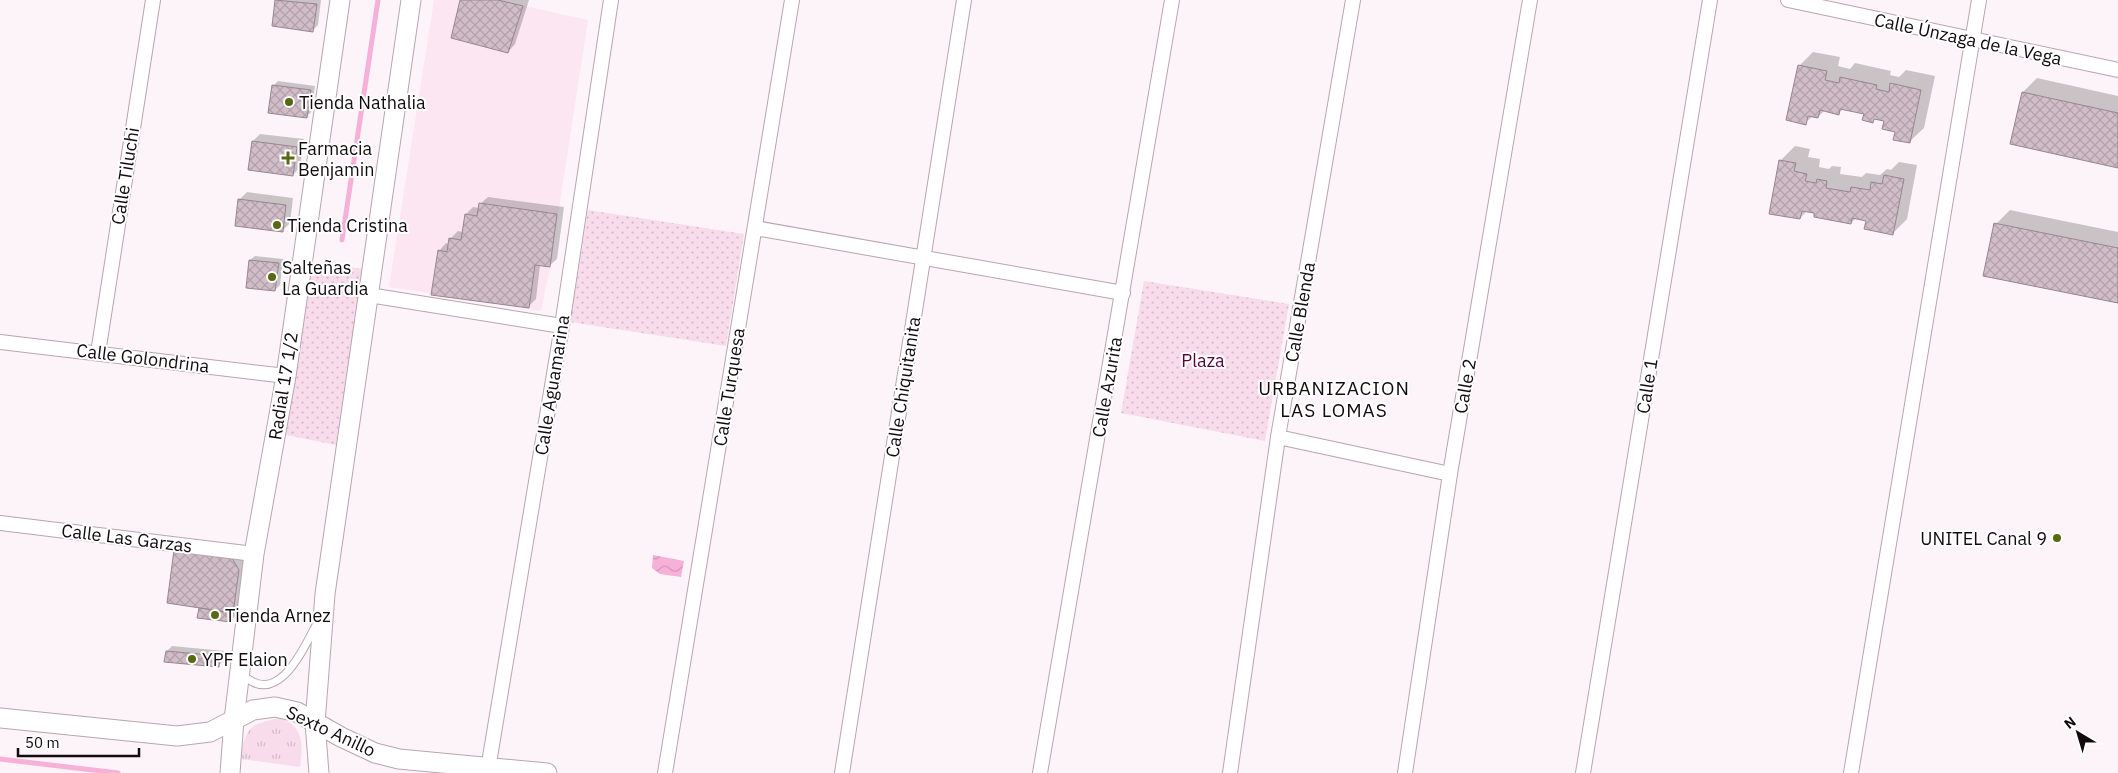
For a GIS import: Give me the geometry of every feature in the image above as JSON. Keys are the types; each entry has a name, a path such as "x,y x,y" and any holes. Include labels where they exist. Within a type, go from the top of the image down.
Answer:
{"main road":[{"name":"Radial 17 1/2","path":"231,765 234,720 254,554 286,376 340,0"},
{"path":"319,768 315,723 323,611 411,0"},
{"name":"Sexto Anillo","path":"0,718 177,736 210,732 253,710 275,707 297,712 375,754 399,759 488,769 548,773"}],"street":[{"name":"Calle Tiluchi","path":"98,353 153,0"},
{"name":"Calle Aguamarina","path":"488,769 562,326 611,0"},
{"name":"Calle Turquesa","path":"665,773 792,0"},
{"name":"Calle Chiquitanita","path":"842,773 964,0"},
{"name":"Calle Azurita","path":"1040,773 1172,0"},
{"name":"Calle Blenda","path":"1230,773 1278,437 1353,0"},
{"name":"Calle 2","path":"1405,773 1450,474 1530,0"},
{"name":"Calle 1","path":"1583,773 1710,0"},
{"name":"Calle Únzaga de la Vega","path":"1788,0 2118,70"},
{"path":"1851,773 1979,0"},
{"path":"755,228 1123,293"},
{"path":"369,295 562,326"},
{"name":"Calle Golondrina","path":"0,342 286,376"},
{"path":"1278,437 1450,474"},
{"name":"Calle Las Garzas","path":"0,523 254,554"}],"lane":[{"path":"240,672 252,684 266,686 279,680 293,666 304,649 323,611"}],"shaded area":[{"path":"434,0 498,0 588,20 550,267 541,311 389,287"}],"green space":[{"path":"588,210 744,234 726,346 570,322"},
{"path":"311,262 363,269 336,445 286,435"},
{"name":"Plaza","path":"1144,281 1289,304 1265,441 1121,413"},
{"path":"279,718 293,726 300,737 302,751 300,767 241,759 244,741 250,730 261,723"}],"water":[{"path":"653,555 684,561 681,577 660,574 652,568"}],"building":[{"path":"275,0 317,4 313,32 272,26"},
{"path":"460,0 498,0 523,6 508,53 451,38"},
{"path":"1798,65 1827,71 1825,80 1839,83 1840,77 1877,85 1876,89 1889,92 1890,83 1921,90 1910,143 1893,140 1895,132 1882,129 1884,121 1874,119 1873,123 1862,120 1864,114 1840,109 1839,115 1820,110 1818,118 1808,116 1806,125 1786,120"},
{"name":"Tienda Nathalia","path":"272,85 311,90 307,118 268,113"},
{"path":"2022,92 2118,113 2118,168 2010,144"},
{"path":"252,141 297,147 293,176 248,170"},
{"path":"1779,160 1796,163 1794,171 1807,174 1805,181 1816,183 1817,179 1827,181 1826,188 1850,192 1851,187 1870,190 1871,182 1882,184 1884,175 1904,179 1893,235 1864,229 1866,221 1852,218 1851,224 1814,217 1814,213 1802,211 1800,219 1769,214"},
{"path":"238,199 286,205 283,232 235,226"},
{"path":"479,203 557,214 550,267 535,265 529,308 431,295 438,250 447,252 449,238 461,240 465,214 477,216"},
{"path":"1994,223 2118,248 2118,303 1983,276"},
{"path":"249,260 279,263 275,291 246,288"},
{"path":"174,550 232,558 239,570 233,613 167,603"},
{"name":"Tienda Arnez","path":"199,608 233,613 231,622 197,618"},
{"name":"YPF Elaion","path":"166,651 220,656 219,667 164,662"}],"waterway":[{"path":"342,240 378,0"},
{"path":"0,759 118,773"}],"place":[{"name":"Tienda Nathalia","path":"289,102"},
{"name":"Farmacia Benjamin","path":"288,158"},
{"name":"Tienda Cristina","path":"277,225"},
{"name":"Salteñas La Guardia","path":"272,277"},
{"name":"UNITEL Canal 9","path":"2057,538"},
{"name":"Tienda Arnez","path":"215,615"},
{"name":"YPF Elaion","path":"192,659"}],"district":[{"name":"URBANIZACION LAS LOMAS","path":"1334,399"}]}
